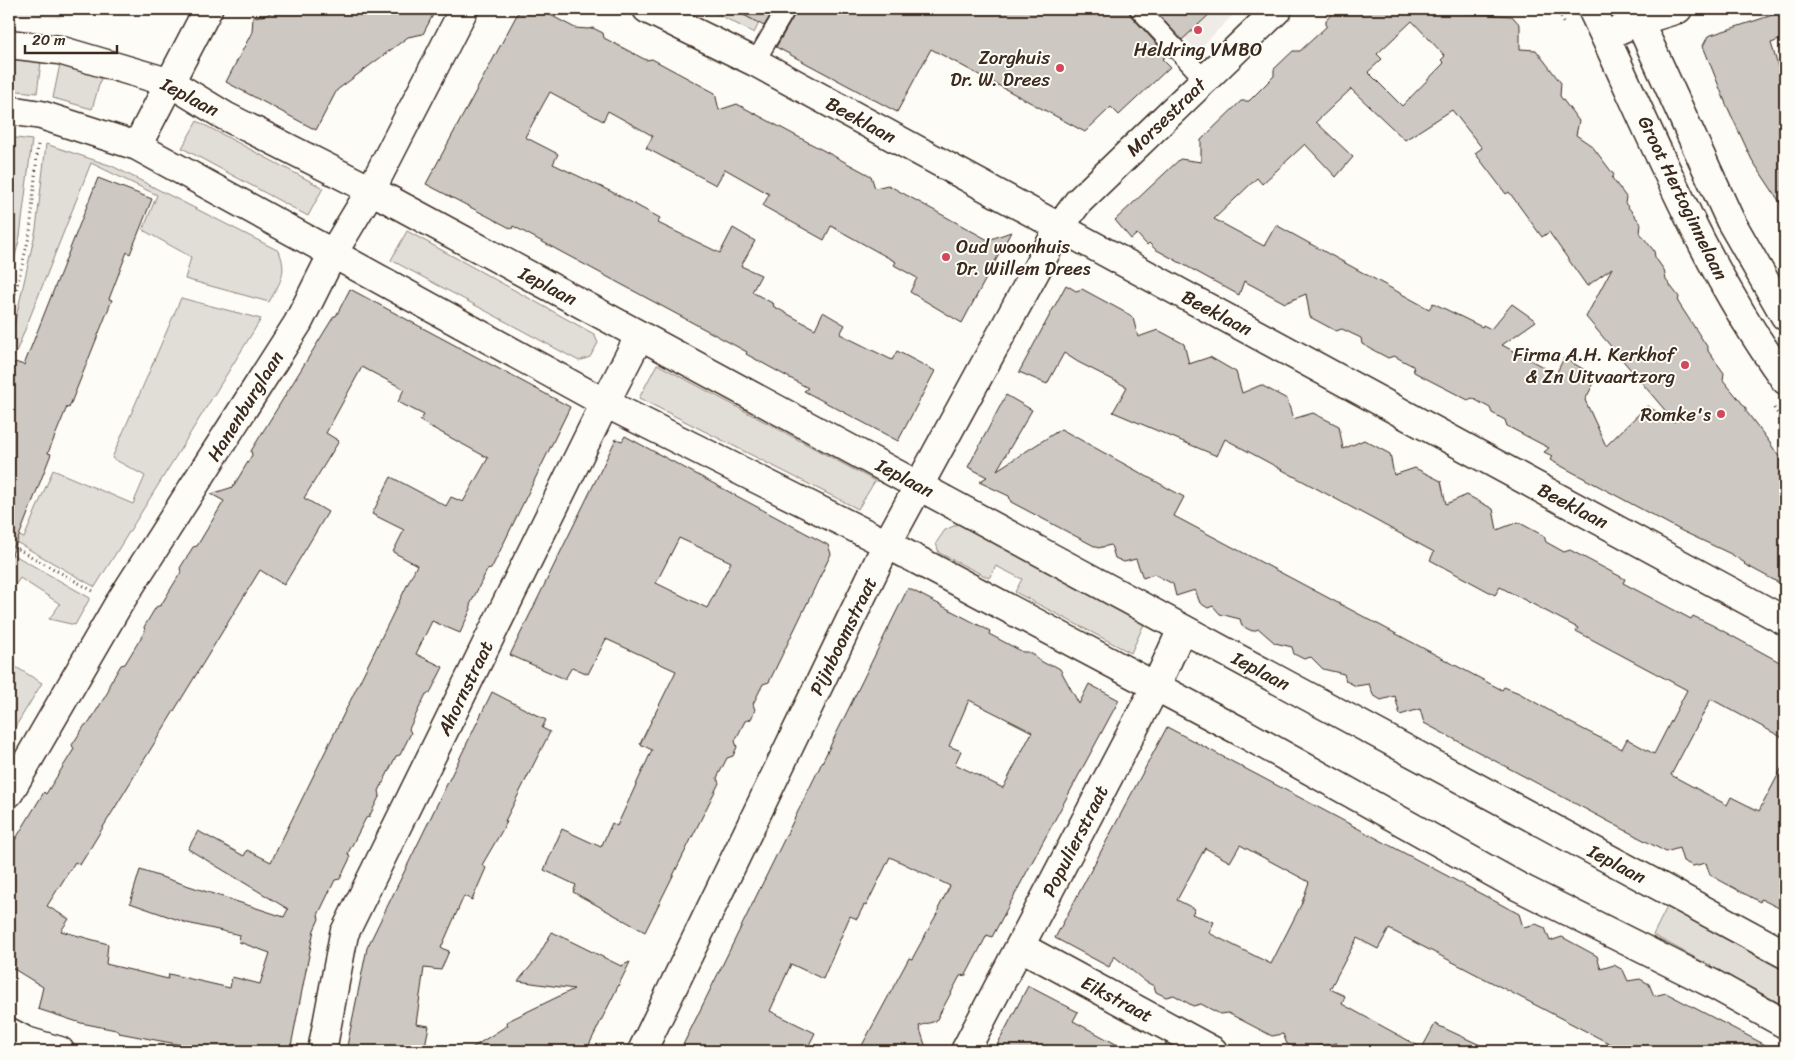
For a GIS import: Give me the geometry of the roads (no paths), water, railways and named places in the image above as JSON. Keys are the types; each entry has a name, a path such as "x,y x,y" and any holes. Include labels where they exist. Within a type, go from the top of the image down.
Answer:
{"street":[{"path":"137,146 208,9"},
{"name":"Hanenburglaan","path":"9,793 118,605 298,323 332,253 370,190 464,9"},
{"name":"Beeklaan","path":"647,9 755,62 1785,621"},
{"name":"Morsestraat","path":"1059,228 1078,202 1278,9"},
{"name":"Groot Hertoginnelaan","path":"1592,9 1698,237 1765,353 1785,380"},
{"path":"1605,36 1638,15 1678,9"},
{"name":"Groot Hertoginnelaan","path":"1638,15 1730,220 1785,316"},
{"name":"Ieplaan","path":"9,44 59,50 171,83 226,116 370,190 640,335 1785,954"},
{"path":"9,110 41,115 137,146 605,403 887,544 1238,730 1519,887 1713,984 1785,1024"},
{"name":"Pijnboomstraat","path":"642,1051 887,544 1059,228"},
{"name":"Ahornstraat","path":"322,1051 344,934 640,335"},
{"name":"Populierstraat","path":"965,1051 1156,686 1182,629"},
{"name":"Eikstraat","path":"1021,947 1214,1051"},
{"path":"9,1032 26,1041 60,1051"}],"lane":[{"path":"755,62 786,9"},
{"path":"1139,9 1205,80"}],"place":[{"name":"Heldring VMBO","path":"1198,30"},
{"name":"Zorghuis Dr. W. Drees","path":"1060,68"},
{"name":"Oud woonhuis Dr. Willem Drees","path":"946,257"},
{"name":"Firma A.H. Kerkhof & Zn Uitvaartzorg","path":"1685,365"},
{"name":"Romke's","path":"1721,414"}]}
